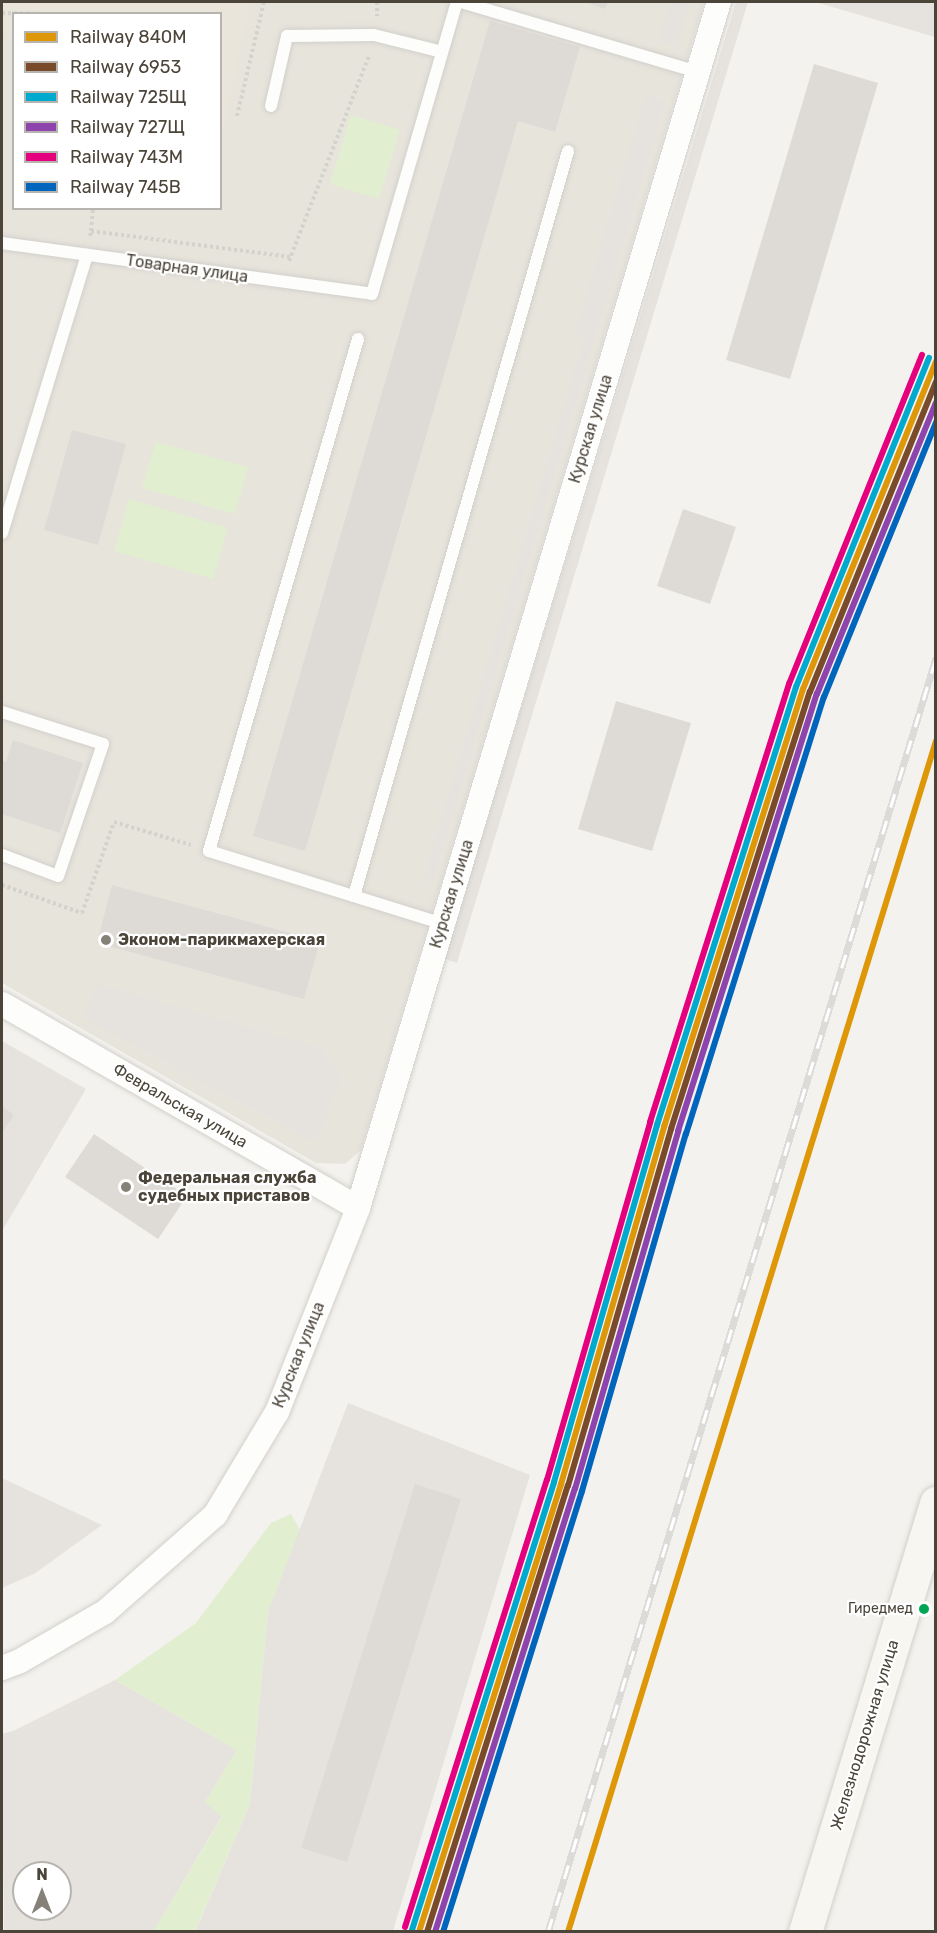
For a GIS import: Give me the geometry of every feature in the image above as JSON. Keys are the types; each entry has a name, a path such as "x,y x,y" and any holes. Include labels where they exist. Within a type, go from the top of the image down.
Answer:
{"main road":[{"name":"Железнодорожная улица","path":"805,1932 936,1503"}],"street":[{"name":"Курская улица","path":"2,1668 20,1661 105,1612 215,1515 277,1412 358,1208 719,2"},
{"name":"Февральская улица","path":"2,1004 358,1208"}],"lane":[{"path":"271,106 287,36 374,35 442,52 457,2"},
{"path":"461,2 698,72"},
{"name":"Товарная улица","path":"2,243 372,294 442,52"},
{"path":"354,896 568,151"},
{"path":"2,533 87,255"},
{"path":"358,339 209,851 443,924"},
{"path":"2,712 103,744 58,876 2,855"}],"path":[{"path":"237,116 264,2"},
{"path":"281,281 371,49 377,2"},
{"path":"87,255 93,210"},
{"path":"91,231 290,257"},
{"path":"2,885 82,913 114,822 209,851"}],"shaded area":[{"path":"2,2 704,2 361,1150 345,1164 316,1163 2,983"},
{"path":"2,2 250,2 222,134 222,12 12,12 12,36 2,34"},
{"path":"669,2 690,2 677,47 658,41"},
{"path":"736,2 748,2 457,963 445,959"},
{"path":"815,2 935,2 935,37"},
{"path":"646,94 666,101 433,883 423,880 584,338 574,335"},
{"path":"97,984 321,1048 342,1075 316,1143 82,1017"},
{"path":"2,1041 86,1089 2,1231"},
{"path":"348,1403 530,1475 393,1931 195,1932 250,1804 268,1612"},
{"path":"2,1478 102,1525 34,1574 2,1588"},
{"path":"115,1680 237,1750 205,1802 222,1816 154,1931 4,1932 2,1734 13,1731"}],"green space":[{"path":"351,115 400,130 379,199 330,184"},
{"path":"156,442 248,467 235,514 142,488"},
{"path":"129,499 228,528 213,579 114,551"},
{"path":"291,1514 300,1530 268,1612 250,1804 195,1931 154,1931 222,1817 205,1802 237,1750 115,1680 196,1623 271,1523"}],"building":[{"path":"585,2 608,2 605,9"},
{"path":"490,21 580,47 555,132 518,121 305,851 253,836"},
{"path":"814,64 878,83 790,379 726,360"},
{"path":"72,430 126,444 98,545 44,530"},
{"path":"683,509 736,527 710,604 657,586"},
{"path":"616,701 691,723 652,851 578,829"},
{"path":"13,740 83,763 60,833 2,814 2,760 6,762"},
{"path":"112,885 320,941 304,999 97,943"},
{"path":"2,1106 14,1115 2,1133"},
{"name":"Федеральная служба судебных приставов","path":"94,1134 187,1196 158,1239 65,1177"},
{"path":"415,1484 461,1499 347,1862 301,1848"}],"railway":[{"path":"548,1932 936,658"}],"rail line":[{"name":"743М","path":"405,1927 547,1480 650,1122 789,684 922,355"},
{"name":"725Щ","path":"412,1930 554,1482 657,1125 796,687 929,358"},
{"name":"840М","path":"419,1932 561,1484 664,1127 803,689 936,362"},
{"name":"6953","path":"427,1932 568,1486 671,1129 810,692 936,382"},
{"name":"727Щ","path":"435,1932 575,1489 678,1131 817,694 936,402"},
{"name":"745В","path":"443,1932 582,1491 686,1134 824,697 936,422"},
{"name":"840М","path":"568,1932 936,741"}],"place":[{"name":"Эконом-парикмахерская","path":"106,940"},
{"name":"Федеральная служба судебных приставов","path":"126,1187"},
{"name":"Гиредмед","path":"924,1609"}]}
